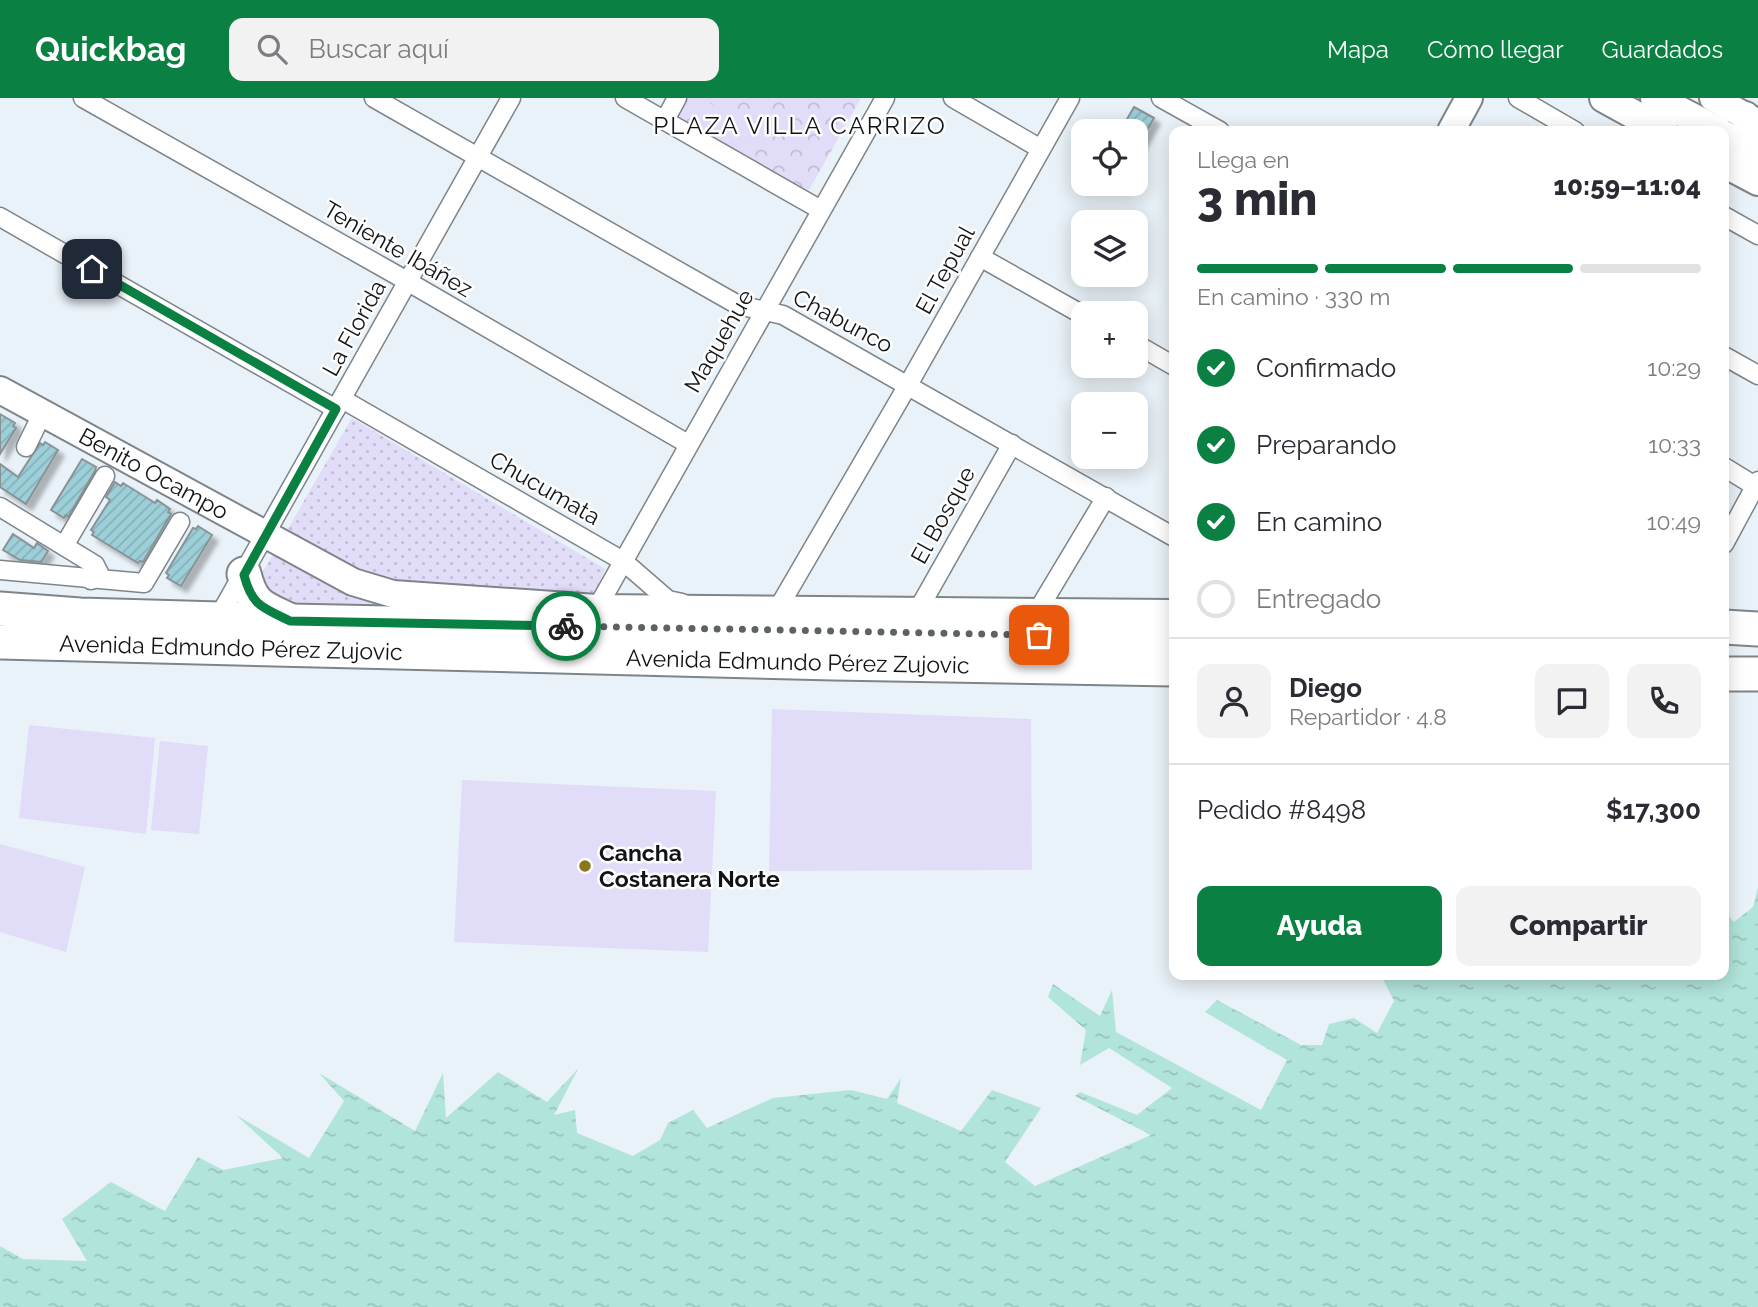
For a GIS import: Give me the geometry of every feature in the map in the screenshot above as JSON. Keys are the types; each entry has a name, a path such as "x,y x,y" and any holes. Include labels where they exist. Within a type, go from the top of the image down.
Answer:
{"highway":[{"path":"244,575 248,591 258,605 290,621"},
{"name":"Avenida Edmundo Pérez Zujovic","path":"0,609 80,615 290,621 1169,639"},
{"path":"1729,627 1758,629"},
{"name":"Avenida Edmundo Pérez Zujovic","path":"0,642 1169,669"},
{"path":"1729,648 1758,649"},
{"path":"1729,674 1758,674"}],"main road":[{"path":"1604,98 1649,120 1687,126"},
{"path":"1729,138 1758,153"},
{"path":"1729,166 1758,181"}],"street":[{"name":"Teniente Ibáñez","path":"83,98 688,444"},
{"name":"Chabunco","path":"374,98 738,305 783,315 1169,534"},
{"name":"La Florida","path":"218,618 511,98"},
{"path":"625,98 821,210"},
{"path":"665,120 677,98"},
{"name":"Maquehue","path":"597,608 885,98"},
{"path":"953,98 1041,149"},
{"name":"El Tepual","path":"778,610 1070,98"},
{"path":"1161,98 1211,126"},
{"path":"1454,126 1469,98"},
{"path":"1518,98 1566,126"},
{"path":"1713,98 1754,125"},
{"name":"Chucumata","path":"0,217 623,561 668,600 724,610"},
{"path":"1729,219 1758,235"},
{"path":"980,257 1071,307"},
{"path":"1148,351 1169,363"},
{"path":"1729,359 1758,375"},
{"name":"Benito Ocampo","path":"0,390 266,534"},
{"path":"26,447 42,414"},
{"name":"El Bosque","path":"918,610 1012,444"},
{"path":"1729,469 1757,483 1729,535"},
{"path":"64,546 105,476"},
{"path":"1037,612 1106,497"},
{"path":"0,507 95,565 99,573 92,580"},
{"path":"0,570 144,583 180,522"},
{"path":"266,534 354,582 379,592 393,594 597,608 1169,613"}],"green space":[{"name":"PLAZA VILLA CARRIZO","path":"683,98 861,98 808,192 673,116"},
{"path":"694,98 701,98 756,129 746,145 686,111"},
{"path":"352,418 605,569 592,598 597,608 231,627"},
{"path":"772,709 1031,719 1032,870 769,871"},
{"path":"29,725 155,738 146,834 19,818"},
{"path":"160,741 208,746 199,834 151,830"},
{"name":"Cancha Costanera Norte","path":"462,780 716,791 708,952 454,942"},
{"path":"0,844 85,867 66,952 0,932"}],"water":[{"path":"1758,887 1758,1307 0,1307 0,1246 23,1259 87,1261 62,1219 111,1182 165,1211 198,1157 223,1170 283,1158 236,1115 309,1158 344,1101 319,1073 415,1131 443,1073 446,1118 498,1072 547,1102 578,1069 554,1115 575,1110 577,1133 633,1156 660,1140 668,1123 693,1110 707,1128 773,1098 851,1090 887,1099 901,1078 897,1103 961,1131 992,1090 1041,1108 1005,1162 1035,1186 1151,1135 1075,1096 1080,1092 1137,1115 1172,1088 1109,1048 1080,1065 1086,1030 1048,997 1053,984 1100,1016 1112,990 1116,1032 1261,1110 1287,1060 1205,1012 1217,1000 1301,1045 1322,1045 1329,1024 1354,1018 1377,1033 1394,1001 1384,980 1729,980 1729,916 1734,922 1753,907"}],"building":[{"path":"1134,107 1154,118 1148,129 1148,119 1127,119"},
{"path":"0,414 15,423 13,426 16,428 0,454"},
{"path":"45,442 58,450 26,504 0,487 0,464 18,477 40,443 43,445"},
{"path":"82,459 96,467 95,471 68,517 66,515 64,518 51,510"},
{"path":"115,482 121,486 123,483 170,509 168,512 171,514 143,562 138,563 92,535 94,532 91,530 110,500 106,497"},
{"path":"198,526 212,535 181,586 167,578 169,575 166,573 193,528"},
{"path":"13,534 34,548 37,543 48,551 41,562 20,560 3,550"}],"way so far":[{"path":"566,626 1039,635"}],"place":[{"name":"Cancha Costanera Norte","path":"585,866"}],"district":[{"name":"PLAZA VILLA CARRIZO","path":"800,126"}],"route":[{"path":"92,269 336,409 244,575 248,591 258,605 290,621 566,626"}]}
